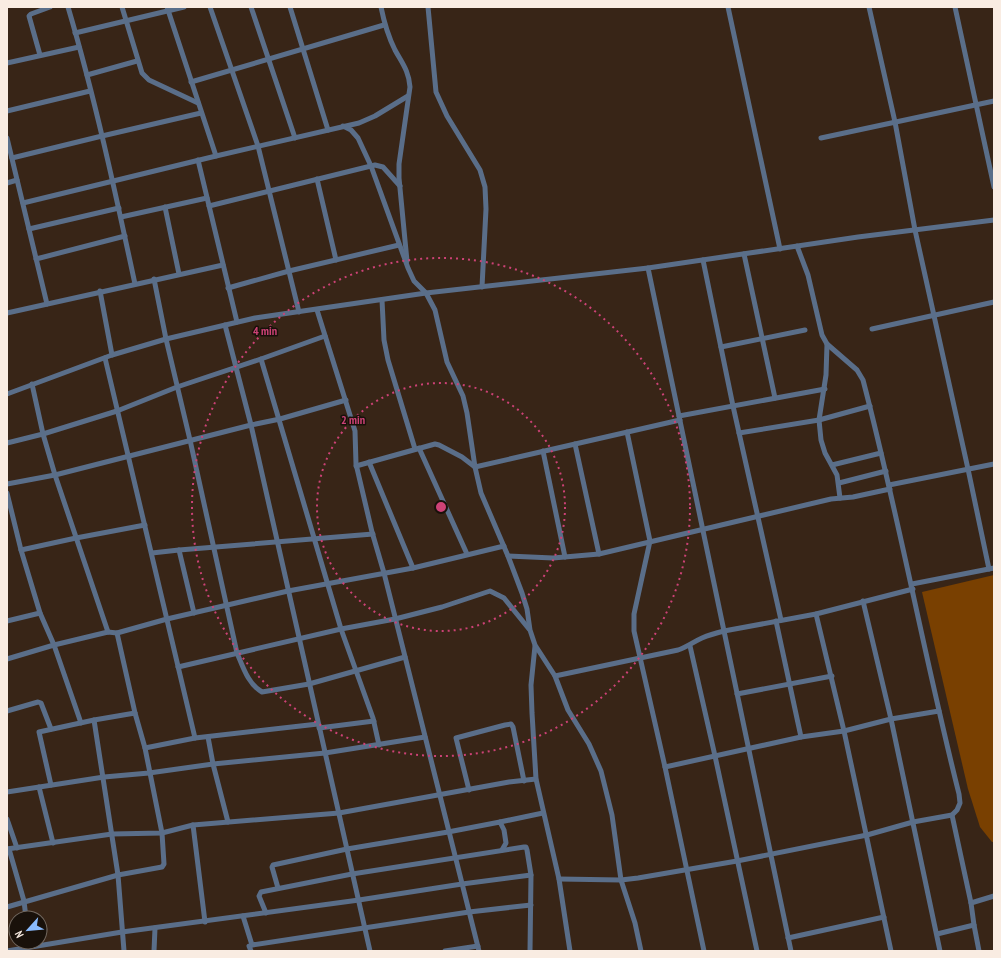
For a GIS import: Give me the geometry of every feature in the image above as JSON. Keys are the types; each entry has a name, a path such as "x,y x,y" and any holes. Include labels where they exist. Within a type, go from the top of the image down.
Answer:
{"street":[{"path":"40,55 29,16 50,7"},
{"path":"68,7 102,136 135,284"},
{"path":"122,7 137,61 142,73 149,80 198,103"},
{"path":"76,33 167,9 184,7"},
{"path":"210,7 258,146 299,312"},
{"path":"251,7 295,138"},
{"path":"290,7 328,130"},
{"path":"381,7 384,25 395,50 408,73 410,87 399,164 408,268"},
{"path":"428,7 436,92 447,116 480,170 485,187 486,209 482,286"},
{"path":"728,7 780,249"},
{"path":"555,676 678,650 690,646 699,639 711,634 816,614 912,587 992,568 968,469 915,230 895,122 869,7"},
{"path":"955,7 994,187"},
{"path":"167,9 216,156"},
{"path":"191,82 384,25"},
{"path":"7,62 79,47"},
{"path":"87,75 137,61"},
{"path":"7,111 90,91"},
{"path":"23,203 368,120 408,96"},
{"path":"821,138 994,101"},
{"path":"12,158 201,113"},
{"path":"344,126 358,138 371,166 408,268 414,281 426,293 434,310 447,362 463,396 481,493 508,556 527,610 530,630 535,645 555,676 568,710 589,744 601,771 612,815 621,880 635,923 641,951"},
{"path":"7,138 47,304"},
{"path":"198,160 222,265 237,322"},
{"path":"208,206 375,164 382,167 400,186"},
{"path":"317,179 336,260"},
{"path":"7,183 17,180"},
{"path":"121,217 206,198"},
{"path":"165,207 178,274"},
{"path":"29,229 119,208"},
{"path":"7,394 112,355 166,339 237,322 426,293 648,268 797,246 994,220"},
{"path":"36,258 125,236"},
{"path":"228,288 289,271 399,245"},
{"path":"559,880 621,880 737,861 867,835 913,822 952,815 957,810 960,803 960,794 939,711 886,471 863,380 857,370 827,344 822,334 808,275 797,246"},
{"path":"744,254 775,398"},
{"path":"703,260 733,406 758,516 801,737"},
{"path":"7,312 222,265"},
{"path":"648,268 791,951"},
{"path":"154,279 166,339 237,653 251,683 255,688 262,692 309,684 405,657"},
{"path":"100,291 112,355"},
{"path":"382,300 384,340 388,360 417,448 467,554"},
{"path":"872,329 994,302"},
{"path":"317,310 355,431 356,466 372,534 396,619 478,949 445,951"},
{"path":"225,325 251,425 370,951"},
{"path":"721,347 805,330"},
{"path":"7,443 44,434 117,411 177,387 325,336"},
{"path":"827,344 826,375 819,420 821,440 825,453 837,475 840,498"},
{"path":"105,358 195,738"},
{"path":"261,359 341,629 374,722 379,745"},
{"path":"32,384 55,476 108,632"},
{"path":"475,467 627,432 679,418 824,389"},
{"path":"7,484 55,476 190,440 280,419 346,400"},
{"path":"739,433 819,420 870,406"},
{"path":"627,432 650,541 634,614 634,631 666,767 686,870 704,951"},
{"path":"356,466 436,444 462,457 475,467"},
{"path":"575,444 599,554"},
{"path":"543,451 565,557"},
{"path":"832,466 881,453"},
{"path":"369,462 413,568"},
{"path":"508,556 565,557 599,554 758,516 840,498 853,497 889,487 994,464"},
{"path":"839,483 886,471"},
{"path":"7,493 21,550 40,613 54,646 81,723"},
{"path":"7,525 14,522"},
{"path":"21,550 145,525"},
{"path":"152,554 179,550 372,534"},
{"path":"7,659 108,632 117,633 226,605 327,583 413,568 504,546"},
{"path":"179,550 194,613"},
{"path":"178,667 341,629 396,619 442,607 490,591 504,598 530,630"},
{"path":"863,601 913,822 940,951"},
{"path":"7,621 40,613"},
{"path":"816,614 832,676 891,951"},
{"path":"7,907 118,874 162,867 164,864 162,833 145,748 135,713 117,633"},
{"path":"535,645 531,685 536,779 559,880 570,951"},
{"path":"690,646 757,951"},
{"path":"737,694 832,676"},
{"path":"7,711 38,702 40,703 51,729"},
{"path":"666,767 801,737 844,731 890,719 939,711"},
{"path":"51,785 39,732 135,713"},
{"path":"94,720 118,874 124,951"},
{"path":"145,748 195,738 374,722"},
{"path":"469,790 456,738 511,724 514,727 524,781"},
{"path":"208,737 213,764 228,822"},
{"path":"7,792 104,777 325,753 425,737"},
{"path":"25,910 24,901 8,849 112,834 162,833 193,825 339,813 536,779"},
{"path":"39,787 53,843"},
{"path":"278,888 272,868 273,865 348,849 448,832 543,813"},
{"path":"952,815 971,903 979,951"},
{"path":"7,819 16,848"},
{"path":"500,822 504,830 506,843 502,850"},
{"path":"193,825 205,922"},
{"path":"266,913 259,893 278,888 352,874 526,847 531,876 530,951"},
{"path":"48,944 122,932 205,922 462,884 531,876"},
{"path":"971,903 994,896"},
{"path":"252,944 469,912 531,905"},
{"path":"243,916 252,944 249,946 251,951"},
{"path":"788,938 884,917"},
{"path":"937,934 974,925"},
{"path":"154,951 155,928"}],"shaded area":[{"path":"994,575 994,842 992,842 980,827 968,789 922,592"}]}
